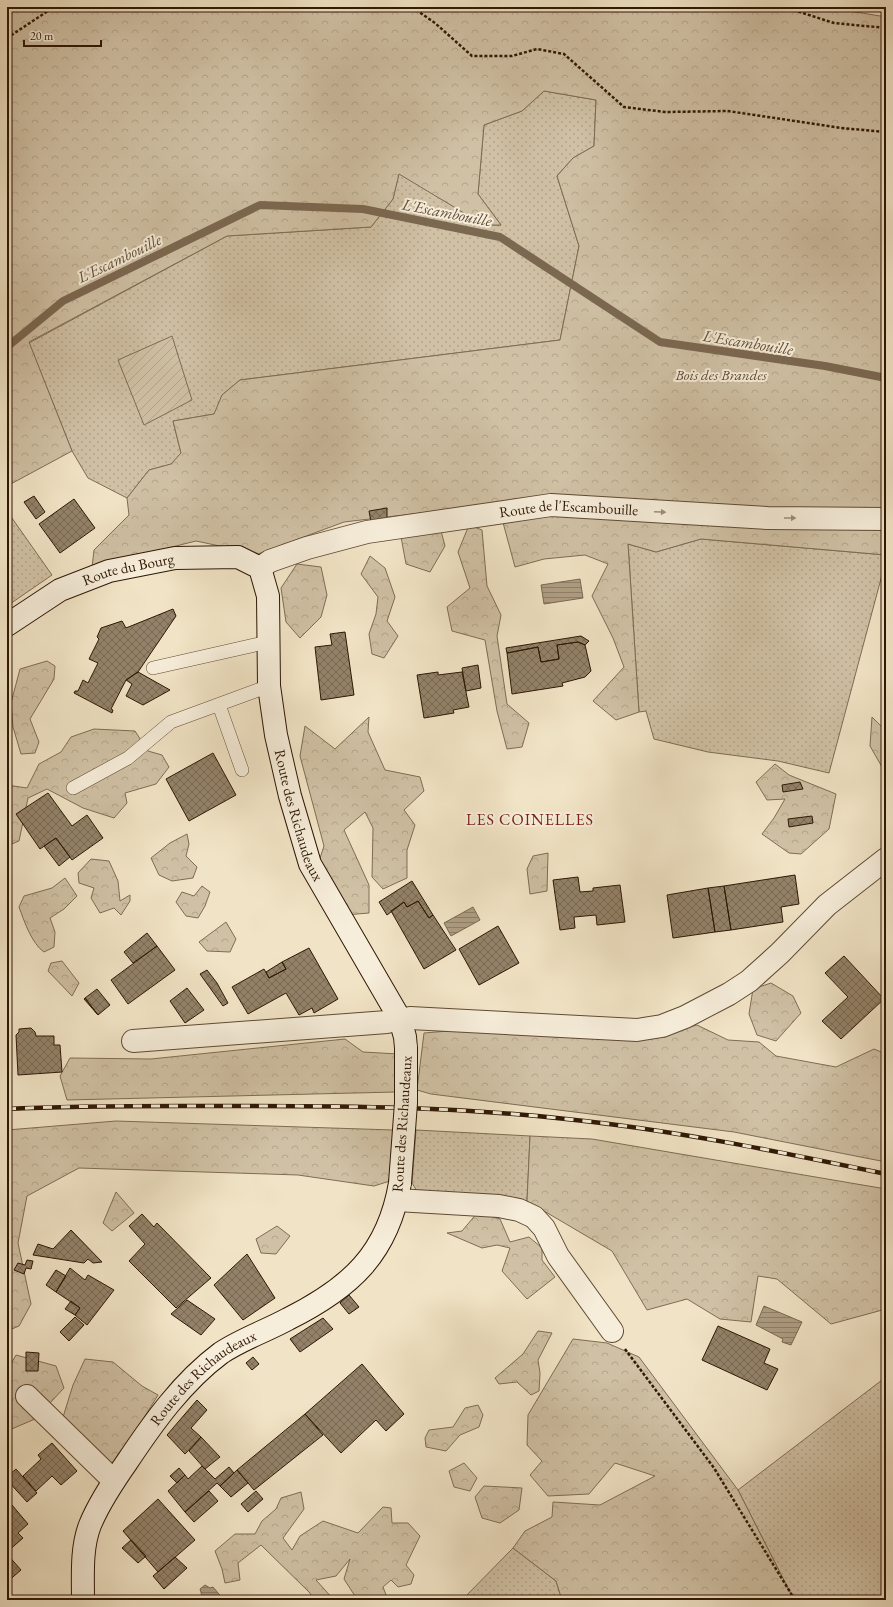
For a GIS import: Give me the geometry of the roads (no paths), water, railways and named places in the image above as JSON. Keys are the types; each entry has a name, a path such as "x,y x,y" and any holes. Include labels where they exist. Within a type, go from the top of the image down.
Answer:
{"street":[{"name":"Route de l'Escambouille","path":"260,568 270,561 307,548 367,532 551,505 767,518 886,519"},
{"name":"Route du Bourg","path":"7,625 60,590 109,572 175,558 238,557 260,568"},
{"name":"Route des Richaudeaux","path":"83,1600 83,1569 90,1526 100,1504 114,1481 146,1434 171,1401 192,1378 221,1354 241,1341 328,1298 350,1280 367,1262 379,1244 398,1192 406,1103 405,1037 400,1019 310,864 290,796 276,735 269,686 268,596 260,568"},
{"path":"133,1041 387,1022 400,1019 637,1030 662,1026 685,1018 729,994 749,981 780,953 827,905 886,859"},
{"path":"398,1192 499,1206 519,1210 534,1217 544,1228 558,1256 612,1331"},
{"path":"27,1396 114,1481"}],"lane":[{"path":"153,668 268,642"},
{"path":"73,788 128,758 171,722 269,686"},
{"path":"220,705 242,770"}],"waterway":[{"name":"L'Escambouille","path":"7,347 63,301 260,205 363,209 500,237 660,342 825,366 886,378"}],"railway":[{"path":"7,1109 96,1106 283,1106 404,1108 526,1115 687,1135 886,1174"}],"district":[{"name":"LES COINELLES","path":"530,819"}],"park label":[{"name":"Bois des Brandes","path":"721,375"}]}
